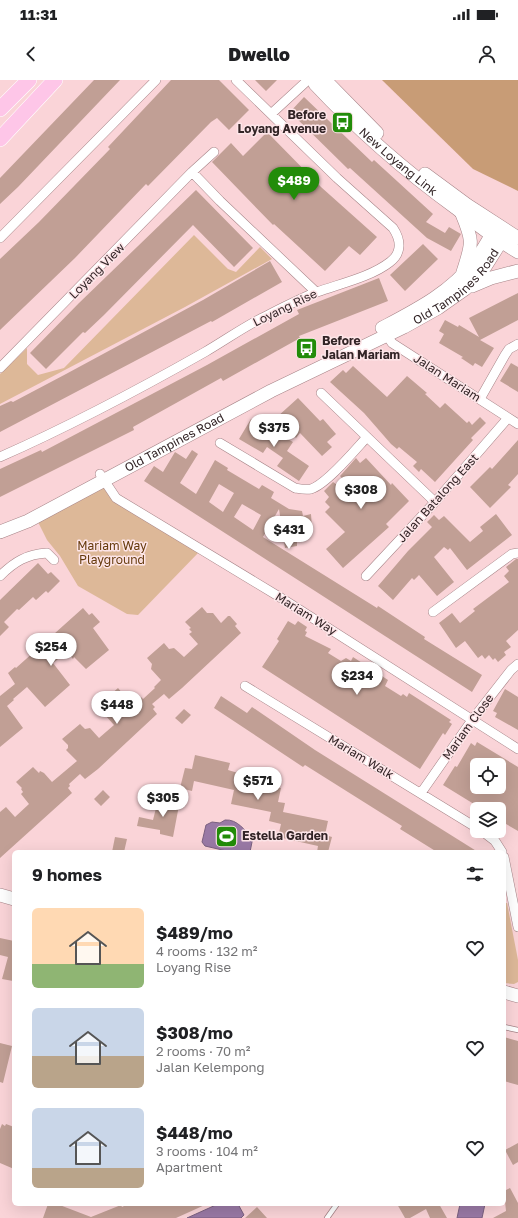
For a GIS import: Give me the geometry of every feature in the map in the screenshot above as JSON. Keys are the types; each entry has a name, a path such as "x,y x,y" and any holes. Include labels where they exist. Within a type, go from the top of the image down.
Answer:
{"main road":[{"path":"0,109 29,80"},
{"path":"0,139 56,80"}],"street":[{"path":"0,238 156,80"},
{"name":"Loyang Rise","path":"0,457 116,400 206,352 261,318 316,292 347,282 390,262 398,253 399,237 394,228 337,178 236,80"},
{"path":"271,114 308,80"},
{"name":"New Loyang Link","path":"314,80 315,84 345,116 412,176 462,213 503,234"},
{"name":"New Loyang Link","path":"325,80 372,128 416,168 503,234"},
{"name":"Loyang View","path":"0,368 192,172 214,152"},
{"path":"192,172 220,201 316,292"},
{"path":"462,213 470,235 471,244 462,276"},
{"name":"Old Tampines Road","path":"503,234 518,252"},
{"name":"Old Tampines Road","path":"0,524 8,522 102,478 384,331 430,303 462,276 503,234"},
{"name":"Old Tampines Road","path":"384,331 404,327 438,308 464,289 483,270 503,234"},
{"path":"464,289 491,278 518,271"},
{"name":"Jalan Mariam","path":"384,331 392,343 518,424"},
{"path":"480,399 509,349 518,344"},
{"path":"321,394 435,502"},
{"name":"Jalan Batalong East","path":"366,576 435,502 508,418"},
{"path":"220,442 295,488 305,490 317,486 367,437"},
{"name":"Old Tampines Road","path":"0,532 28,521 102,478"},
{"name":"Mariam Way","path":"102,478 116,498 278,596 518,749"},
{"path":"0,576 12,565 34,554 47,553 54,560"},
{"path":"433,612 512,554 518,553"},
{"name":"Mariam Close","path":"421,793 472,720 511,670 518,664"},
{"name":"Mariam Walk","path":"245,686 470,824"},
{"path":"491,838 501,850"},
{"path":"506,867 518,927"},
{"path":"0,895 12,898"},
{"path":"506,993 518,996"}],"lane":[{"path":"506,1027 518,1030"},
{"path":"328,1218 336,1206"}],"green space":[{"path":"194,235 228,269 236,272 260,247 272,259 185,307 0,404 0,374 27,348 27,364 38,375 64,368"},
{"name":"Mariam Way Playground","path":"105,486 200,551 138,615 127,614 78,586 60,556 47,540 38,522"},
{"path":"506,903 518,960 518,982 514,984 506,983"}],"shaded area":[{"path":"382,80 518,80 518,191 473,169"},
{"name":"Estella Garden","path":"225,820 234,821 253,837 250,850 222,850 205,846 202,842 206,825 212,822 220,823"},
{"path":"214,1206 239,1206 244,1215 241,1218 187,1218"},
{"path":"460,1206 485,1206 482,1218 457,1218"}],"building":[{"path":"94,80 120,80 0,204 0,178"},
{"path":"171,80 219,80 249,110 229,130 217,118 211,122 148,186 146,184 75,258 0,330 0,259 39,222 110,149 108,147"},
{"path":"255,80 277,80 266,91"},
{"path":"304,97 372,162 374,160 433,214 426,222 445,233 449,227 461,234 451,251 427,238 350,168 348,169 290,112"},
{"path":"267,132 321,187 377,237 360,255 349,246 325,271 274,224 273,225 212,162 231,143 243,156"},
{"path":"196,190 253,248 234,267 193,225 104,315 85,333 83,332 46,369 30,353 79,303"},
{"path":"423,244 438,259 405,291 390,275"},
{"path":"270,261 282,282 212,322 211,321 0,432 0,406 11,401 13,402 66,374 203,300"},
{"path":"379,278 388,301 299,336 300,338 223,381 221,378 133,427 134,430 0,497 0,469 41,450 42,452 207,365 299,314 297,310"},
{"path":"518,293 518,320 480,340 494,348 482,367 475,363 473,366 461,358 463,357 439,343 444,334 439,331 445,320 458,327 459,325 479,337 469,318"},
{"path":"511,363 518,367 518,392 500,381"},
{"path":"353,366 387,397 407,376 427,393 425,394 440,408 445,403 467,423 469,421 472,425 480,417 486,423 471,438 473,440 435,482 421,469 419,472 413,466 417,462 399,447 397,449 391,444 364,413 330,382 343,370 346,373"},
{"path":"298,398 320,421 323,419 336,434 327,442 332,447 322,456 300,433 296,438 277,417"},
{"path":"251,419 293,442 287,451 309,466 299,481 277,466 283,458 267,447 263,453 239,439"},
{"path":"518,440 518,474 508,485 511,487 490,508 470,487 490,467 492,469"},
{"path":"192,450 198,454 180,483 196,494 215,460 228,468 227,470 259,489 262,485 274,492 271,498 289,509 302,511 303,516 311,514 312,528 299,529 301,540 297,540 297,546 285,548 279,509 263,537 377,608 378,606 425,637 424,639 482,675 472,692 144,481 154,466 163,472 175,452 186,459","holes":["219,484 234,493 223,512 209,502","242,504 261,515 253,530 234,517"]},
{"path":"356,458 360,463 366,458 391,485 392,483 409,501 386,524 389,527 343,568 326,549 345,532 325,512 330,507 325,502 329,497 324,491 333,482 357,499 359,496 340,476"},
{"path":"496,514 512,535 467,570 450,548 448,550 444,547 434,557 454,582 437,596 419,575 414,580 412,578 393,600 378,586 408,551 432,527 427,522 434,515 439,520 444,516 470,542 483,531 480,527"},
{"path":"518,559 518,630 506,641 511,647 504,652 506,655 498,662 495,658 493,660 489,655 485,659 482,655 478,658 465,641 456,648 439,623 452,613 460,623 475,611 473,609 509,582 504,576 509,571 506,567"},
{"path":"38,563 48,574 51,572 60,581 48,593 46,591 36,600 33,597 19,610 17,609 4,622 9,627 0,636 0,600"},
{"path":"202,607 207,613 213,613 221,623 228,616 230,616 237,624 235,626 241,633 169,699 164,694 152,704 155,707 153,709 157,714 98,769 85,779 80,774 69,784 70,786 68,788 72,793 0,858 0,812 6,807 15,817 29,804 21,794 23,792 21,789 22,788 16,782 33,767 39,773 40,771 44,773 52,782 77,761 66,750 68,745 62,739 80,724 85,729 90,728 99,738 114,725 105,715 108,713 101,703 118,688 123,694 128,694 136,702 141,697 143,699 155,688 154,687 161,680 151,669 152,664 147,658 164,643 169,649 174,648 184,657 198,644 189,634 192,632 189,629 191,628 185,622"},
{"path":"83,608 89,615 92,613 100,622 93,628 109,650 86,669 74,657 73,659 67,652 53,663 70,685 45,707 27,687 13,699 14,700 7,706 23,728 0,747 0,696 15,684 8,673 15,667 16,668"},
{"path":"288,621 295,625 298,621 307,627 305,636 331,649 328,653 341,661 346,658 351,661 353,657 388,680 385,686 401,696 403,694 407,697 409,693 451,720 449,722 452,724 445,735 443,733 420,769 262,667 279,641 277,639"},
{"path":"505,689 518,697 518,730 495,717 497,713 493,711"},
{"path":"221,696 247,713 252,707 315,750 475,850 434,850 400,829 402,826 305,765 303,767 214,708"},
{"path":"184,709 191,715 182,724 175,718"},
{"path":"477,742 503,758 470,758 470,794 506,794 506,760 518,767 518,831 506,824 506,802 471,802 443,785 455,766 457,767 471,743 475,746"},
{"path":"195,755 230,763 228,770 238,773 236,779 281,788 278,802 285,803 283,812 328,821 325,835 332,837 329,850 317,850 318,846 278,837 281,824 269,821 271,812 231,804 234,790 194,781 192,791 180,788 185,768 192,769"},
{"path":"103,790 110,797 101,806 94,799"},
{"path":"163,797 180,800 173,837 160,834 160,830 137,826 139,817 153,820 156,808 161,809"},
{"path":"115,837 127,839 124,850 112,850"},
{"path":"0,938 12,941 12,981 2,979 8,957 0,955"},
{"path":"506,1038 518,1041 518,1085 506,1082"},
{"path":"0,1043 12,1046 3,1083 0,1082"},
{"path":"2,1124 5,1126 6,1124 12,1126 12,1168 0,1163 0,1129"},
{"path":"518,1143 518,1162 513,1165 506,1149"},
{"path":"510,1188 518,1203 518,1218 493,1218 506,1211 506,1190"},
{"path":"47,1206 62,1206 91,1217 118,1206 203,1206 176,1218 43,1218"},
{"path":"398,1206 440,1206 447,1218 430,1218 426,1209 410,1218 405,1218"},
{"path":"257,1207 267,1218 245,1218"}],"place":[{"name":"Before Loyang Avenue","path":"342,122"},
{"name":"Before Jalan Mariam","path":"306,348"},
{"name":"Estella Garden","path":"227,836"}]}
